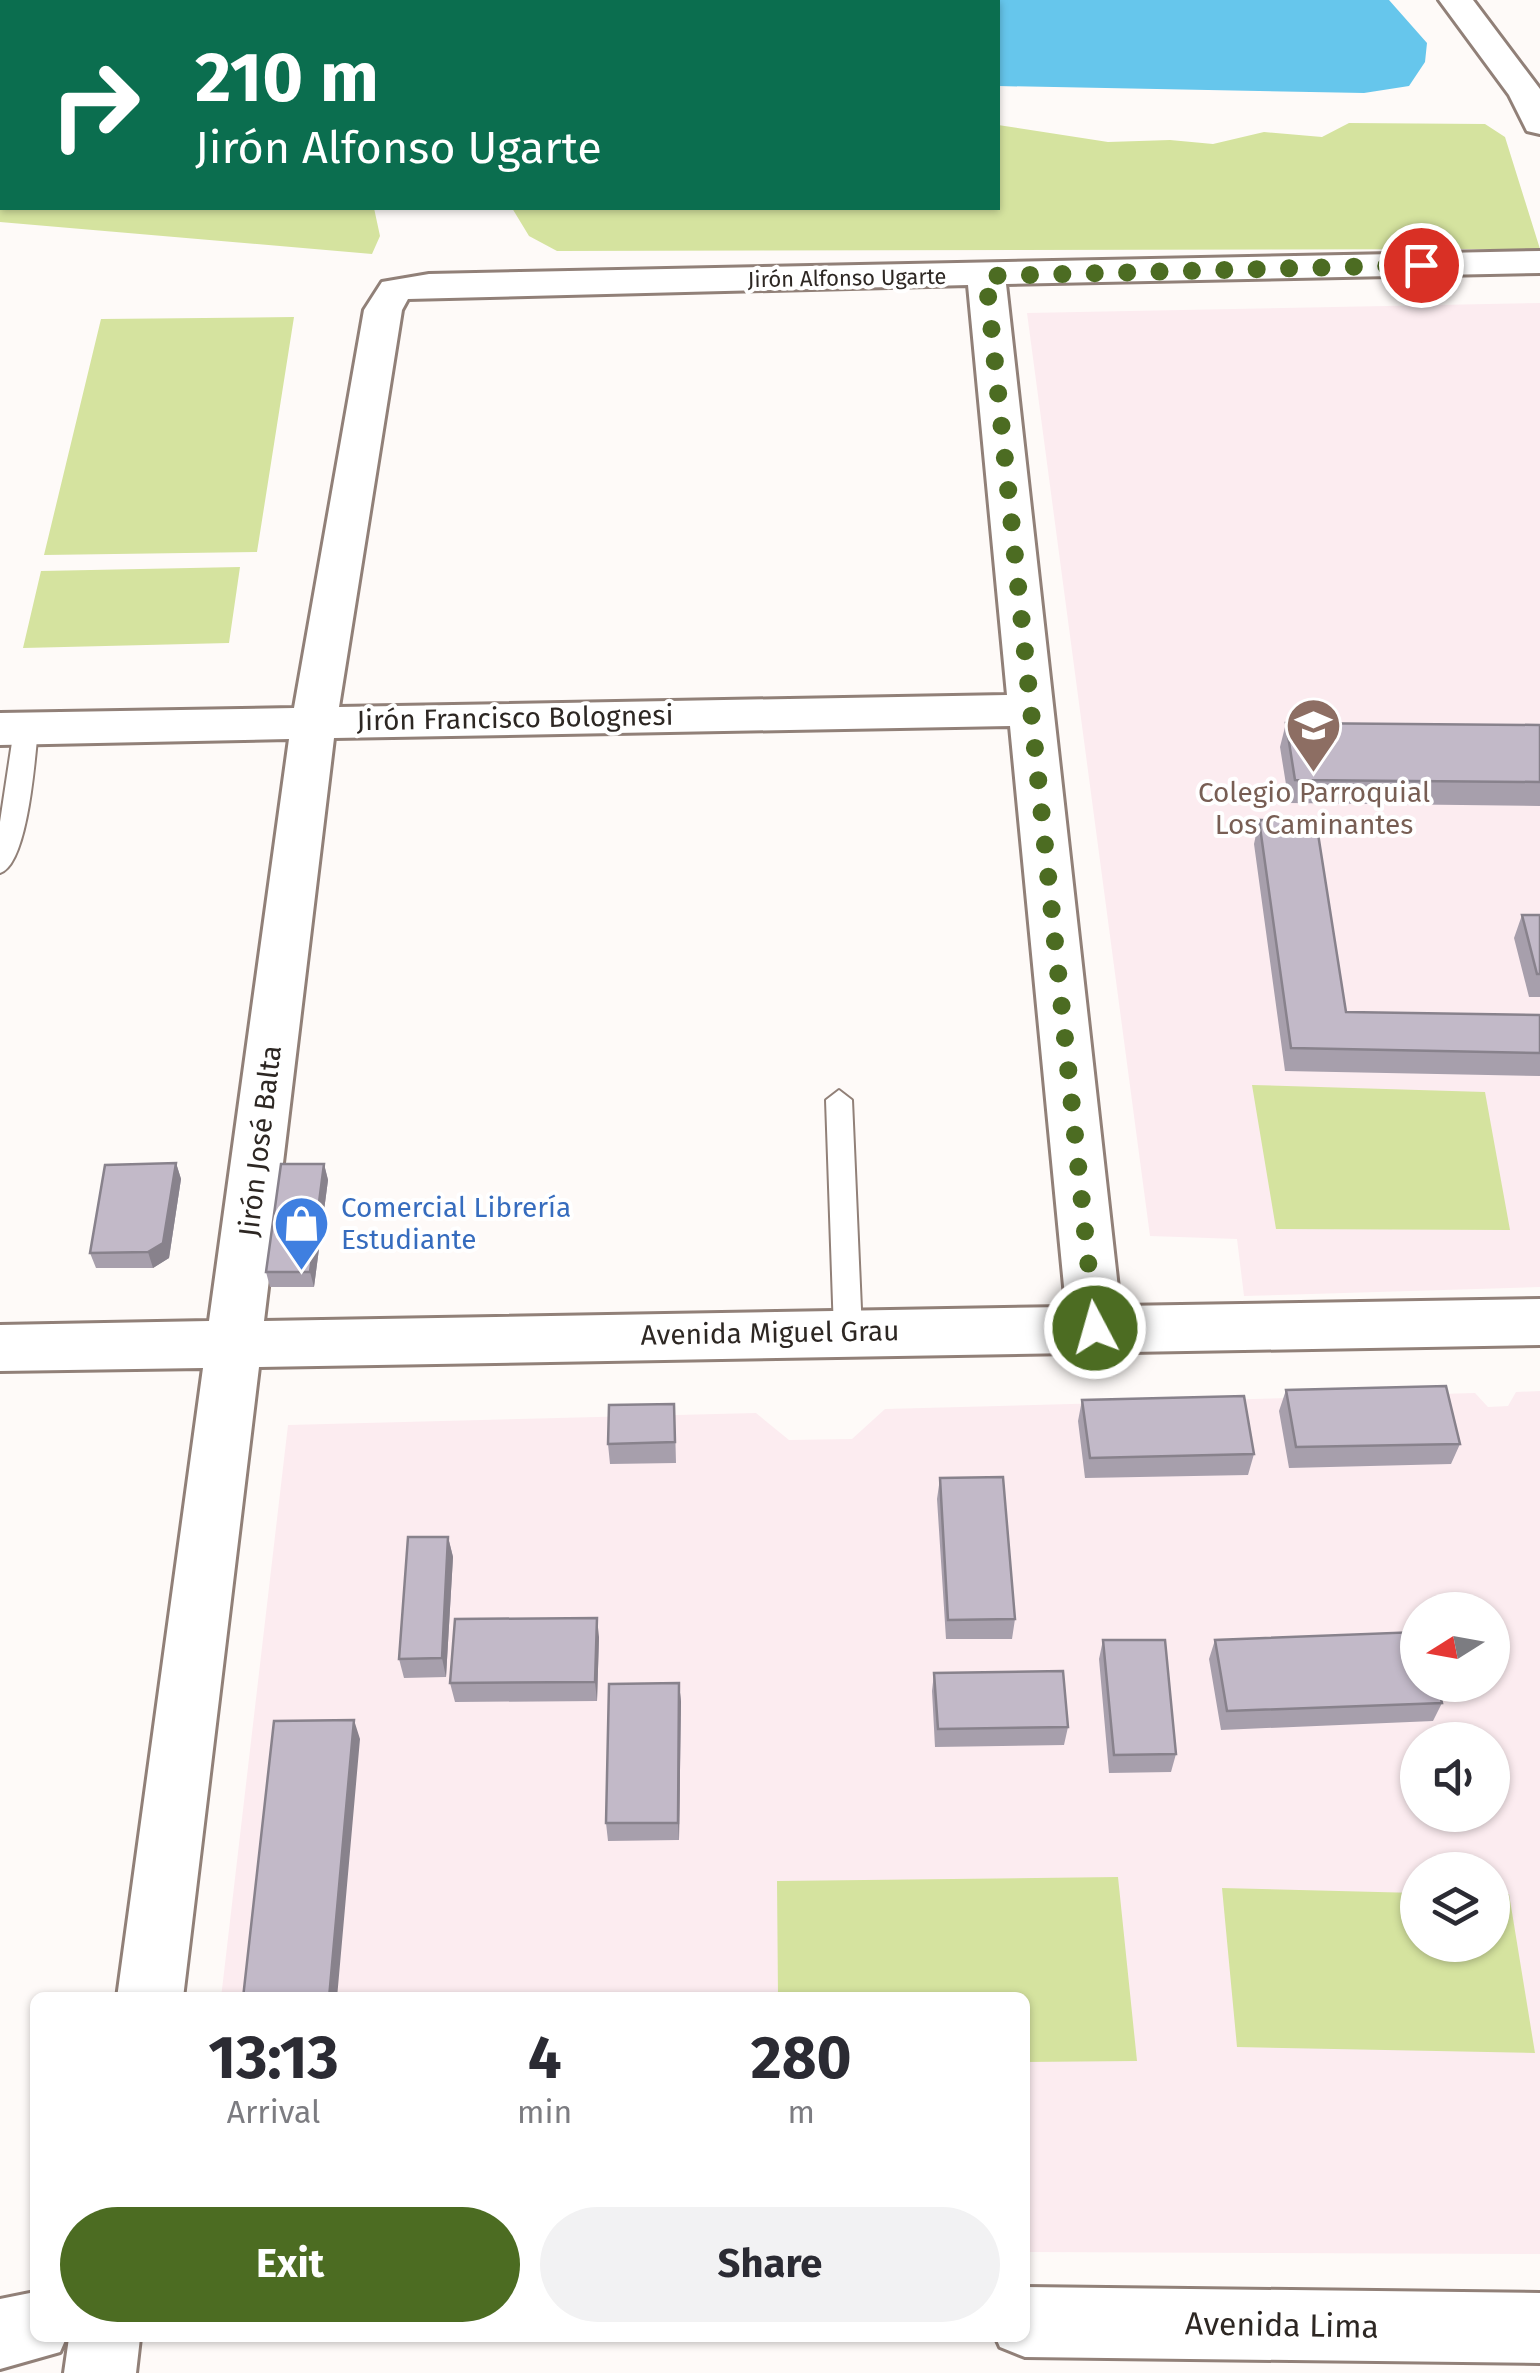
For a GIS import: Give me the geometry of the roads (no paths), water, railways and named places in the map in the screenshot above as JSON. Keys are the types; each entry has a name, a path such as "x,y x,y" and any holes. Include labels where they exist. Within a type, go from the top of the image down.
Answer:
{"street":[{"path":"1456,0 1526,94 1540,123"},
{"name":"Jirón Alfonso Ugarte","path":"395,290 429,285 1540,262"},
{"path":"986,276 1095,1328"},
{"name":"Jirón José Balta","path":"151,1992 314,720 382,310 395,290"},
{"name":"Jirón Francisco Bolognesi","path":"13,729 314,720 1030,710"},
{"name":"Avenida Miguel Grau","path":"0,1348 1540,1322"},
{"name":"Avenida Lima","path":"1030,2322 1540,2328"},
{"path":"0,2334 30,2328"},
{"path":"100,2373 105,2342"}],"lane":[{"path":"0,864 20,788 13,729"},
{"path":"839,1100 848,1332"}],"water":[{"path":"1000,0 1389,0 1427,43 1425,62 1409,86 1364,93 1000,86"}],"place":[{"name":"Colegio Parroquial Los Caminantes","path":"1314,775"},
{"name":"Comercial Librería Estudiante","path":"302,1272"}]}
